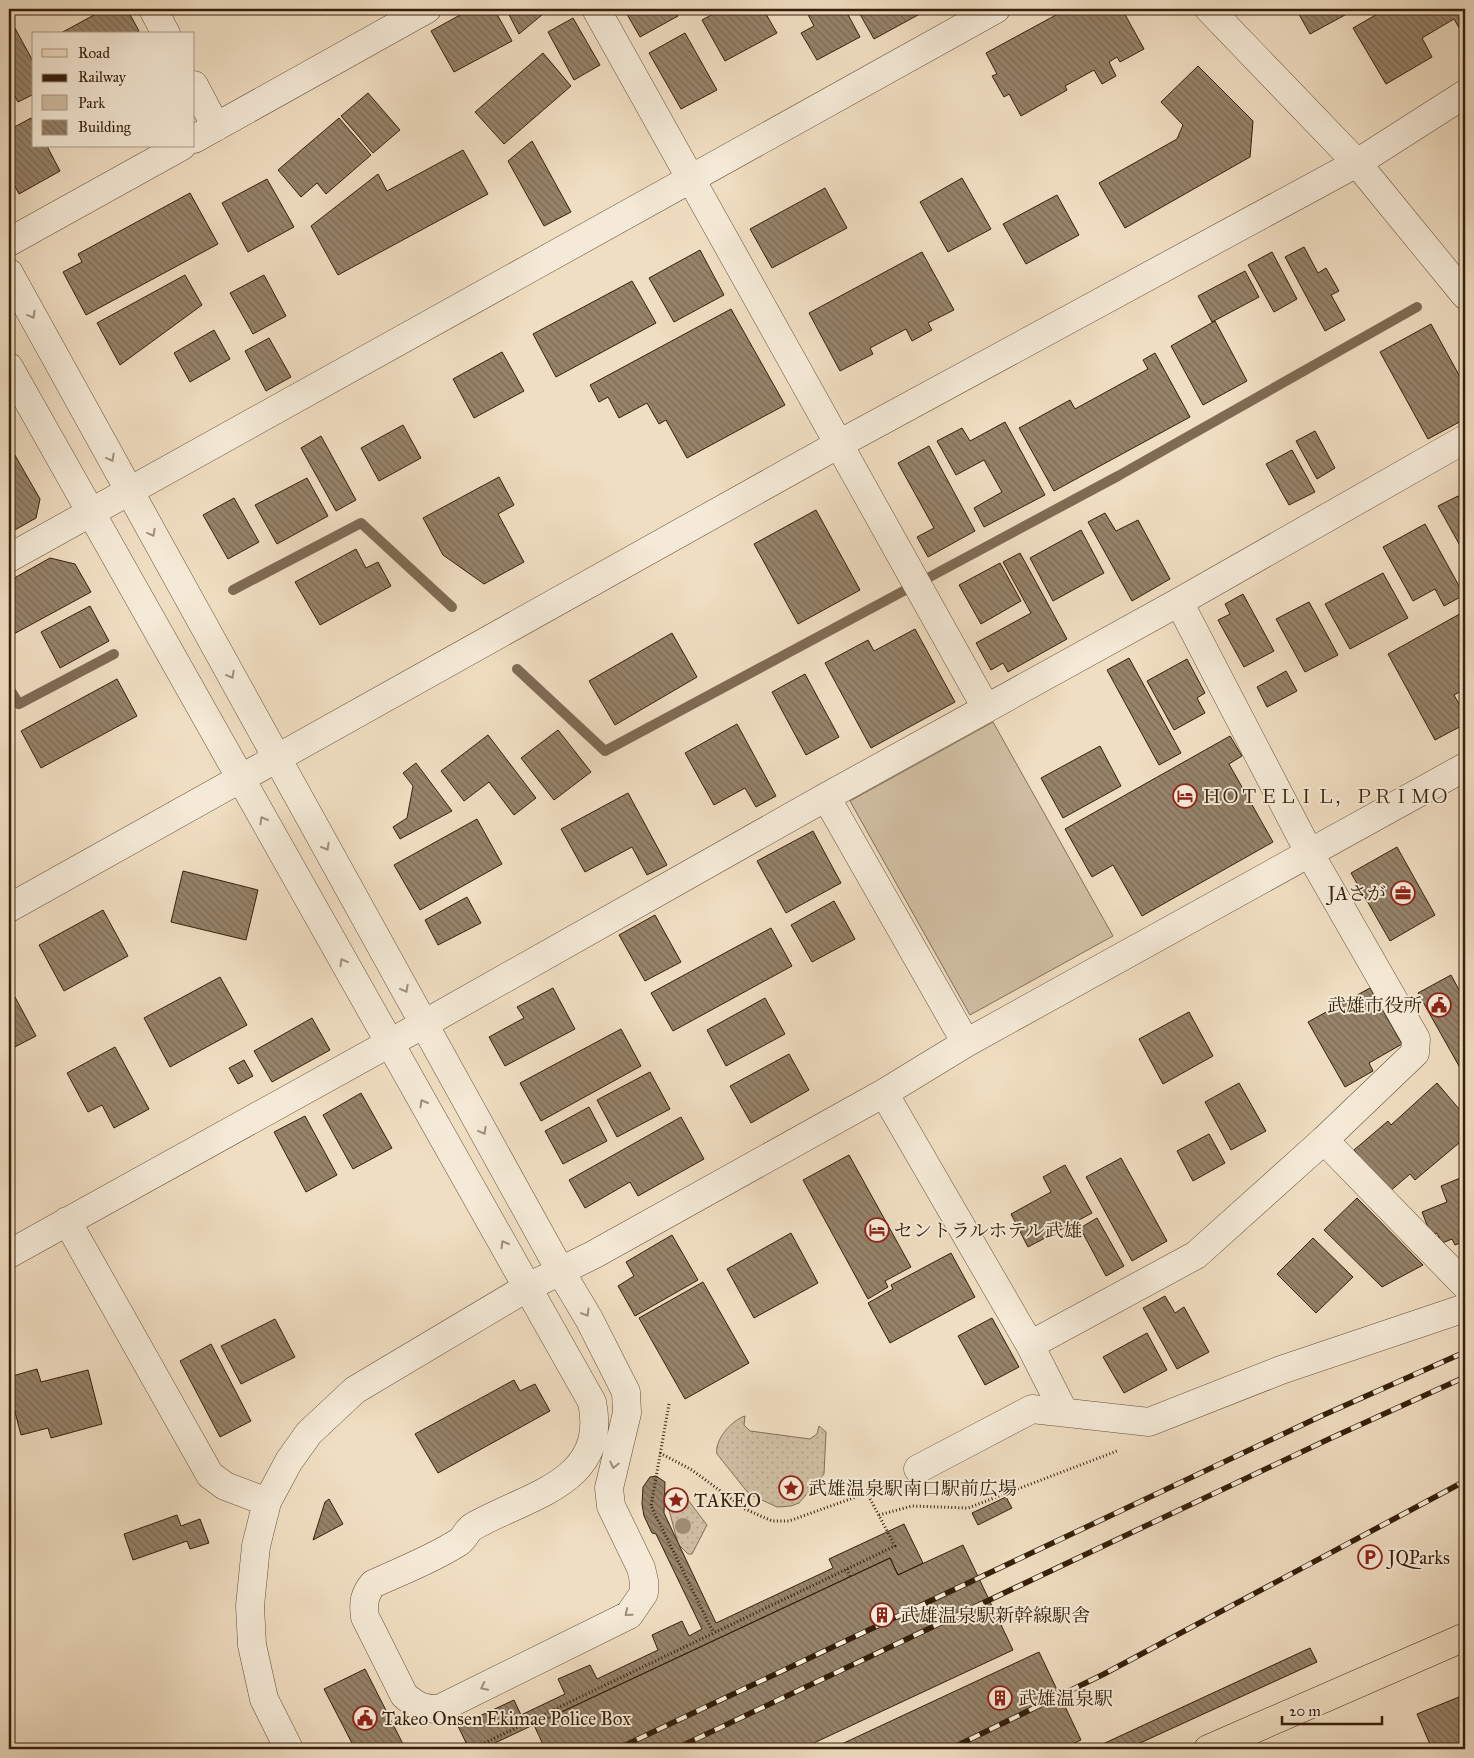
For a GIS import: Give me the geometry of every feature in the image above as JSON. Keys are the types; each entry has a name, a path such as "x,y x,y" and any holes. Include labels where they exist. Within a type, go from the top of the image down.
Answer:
{"main road":[{"path":"1208,1749 1465,1637"}],"street":[{"path":"153,9 165,32"},
{"path":"195,89 205,133 427,9"},
{"path":"596,9 986,708"},
{"path":"9,558 996,9"},
{"path":"1209,9 1357,163 1465,295"},
{"path":"9,908 839,444 1357,163 1465,94"},
{"path":"9,242 178,148"},
{"path":"9,273 561,1272 589,1319 626,1392 627,1413 609,1488 611,1506 641,1568 644,1593 629,1615 439,1709 425,1709 414,1705 404,1696 365,1617 363,1605 366,1593 374,1584 460,1541 471,1527 550,1490 576,1472 586,1458 591,1443 595,1416 592,1402 528,1286 388,1043 9,367"},
{"path":"9,1254 1179,602 1465,439"},
{"path":"1030,1345 1196,1255 1324,1140 1415,1053 1416,1038 1310,854 1179,602"},
{"path":"289,1749 264,1699 252,1644 250,1606 252,1570 267,1502 277,1481 309,1433 355,1390 528,1286 561,1272 884,1093 966,1044 1465,766"},
{"path":"826,797 966,1044"},
{"path":"884,1093 1030,1345 1064,1412"},
{"path":"1324,1140 1465,1285"},
{"path":"67,1221 210,1475 225,1486 267,1502"},
{"path":"918,1469 1032,1409 1148,1422 1281,1370 1465,1308"}],"path":[{"path":"669,1404 652,1506 713,1632"},
{"path":"879,1515 912,1506 968,1508 1119,1449"},
{"path":"660,1453 692,1470 745,1509 772,1522 789,1521 868,1493 890,1485 918,1469"},
{"path":"472,1749 895,1546 868,1493"},
{"path":"847,1569 850,1576"}],"green space":[{"path":"993,722 1113,936 970,1015 850,801"},
{"path":"745,1416 744,1425 750,1431 810,1439 817,1434 819,1426 826,1432 824,1474 799,1503 791,1506 777,1507 749,1494 717,1454 718,1443 725,1431"},
{"path":"671,1493 685,1496 707,1525 692,1554 688,1554 678,1544 668,1506"}],"building":[{"path":"105,9 127,9 139,31 137,32 63,32"},
{"path":"316,9 332,9 320,15"},
{"path":"471,9 494,9 512,41 454,72 431,31"},
{"path":"506,9 549,9 519,34"},
{"path":"624,9 674,9 678,16 640,37"},
{"path":"722,9 763,9 777,33 725,61 702,20"},
{"path":"805,9 845,9 860,37 817,60 801,33 814,26"},
{"path":"857,9 929,9 874,39"},
{"path":"1067,9 1122,9 1144,49 1120,62 1117,57 1109,62 1116,76 1102,84 1094,70 1065,86 1067,90 1021,116 1009,94 1004,97 992,76 997,74 986,53"},
{"path":"1296,9 1356,9 1310,34"},
{"path":"1386,9 1465,9 1465,38 1454,19 1422,38 1432,57 1386,84 1353,28"},
{"path":"573,18 600,65 574,80 548,32"},
{"path":"11,21 32,59 32,95 18,102 9,85 9,22"},
{"path":"685,33 717,90 681,109 649,53"},
{"path":"543,53 571,86 504,144 475,112"},
{"path":"1198,66 1253,121 1250,157 1125,228 1099,183 1177,139 1183,125 1161,102"},
{"path":"368,93 400,130 373,153 341,116"},
{"path":"31,118 32,148 48,148 60,171 19,194 9,175 9,130"},
{"path":"339,118 371,155 326,194 317,183 301,197 278,170"},
{"path":"532,141 571,212 544,226 508,161"},
{"path":"463,150 488,194 338,275 311,226 378,174 387,191"},
{"path":"962,178 991,229 948,252 920,202"},
{"path":"267,179 294,227 248,252 222,203"},
{"path":"825,188 847,228 772,268 750,229"},
{"path":"190,193 218,244 86,315 63,272 82,262 78,254"},
{"path":"1057,195 1079,235 1026,264 1003,224"},
{"path":"1304,247 1318,273 1326,268 1339,291 1331,295 1345,320 1325,331 1285,257"},
{"path":"700,250 724,295 674,322 649,278"},
{"path":"922,252 954,310 928,323 932,330 912,341 906,329 870,348 873,354 840,371 809,313"},
{"path":"1272,252 1297,299 1274,312 1248,265"},
{"path":"1245,271 1259,297 1212,322 1198,296"},
{"path":"185,275 202,305 120,365 97,323"},
{"path":"264,275 286,316 253,334 230,293"},
{"path":"632,281 656,323 556,377 533,334"},
{"path":"731,309 785,405 687,458 666,420 659,424 647,403 619,418 608,397 599,402 590,385"},
{"path":"1215,321 1247,381 1203,405 1171,346"},
{"path":"1431,324 1465,386 1465,419 1428,439 1380,352"},
{"path":"214,330 230,359 190,382 174,353"},
{"path":"269,338 291,377 266,391 245,351"},
{"path":"502,352 524,391 474,418 453,379"},
{"path":"1155,353 1190,417 1054,491 1019,428 1070,400 1075,409 1148,369 1143,360"},
{"path":"1005,422 1045,495 984,527 974,508 1002,492 984,460 956,475 937,441 962,428 970,441"},
{"path":"403,425 421,458 379,481 361,448"},
{"path":"1315,431 1335,468 1317,479 1296,441"},
{"path":"321,436 356,500 336,511 301,448"},
{"path":"929,446 975,531 928,557 917,537 934,528 898,463"},
{"path":"12,450 40,499 36,518 13,531 9,523 9,452"},
{"path":"1292,450 1315,492 1289,505 1266,464"},
{"path":"499,477 514,505 498,514 524,562 484,584 443,555 423,518"},
{"path":"307,478 328,516 277,544 255,505"},
{"path":"1458,496 1462,503 1465,502 1465,549 1463,551 1438,506"},
{"path":"234,498 259,542 228,559 203,515"},
{"path":"816,510 860,590 798,624 754,544"},
{"path":"1105,513 1116,531 1138,520 1170,579 1132,601 1088,522"},
{"path":"1425,524 1464,595 1444,606 1435,589 1413,601 1383,547"},
{"path":"1081,530 1104,573 1053,601 1030,558"},
{"path":"356,549 366,568 378,562 391,586 320,625 295,582"},
{"path":"1020,553 1067,639 1008,672 1003,663 991,670 976,643 1031,613 1003,562"},
{"path":"50,558 75,564 91,592 10,636 9,581"},
{"path":"1000,563 1021,601 981,624 959,585"},
{"path":"1383,573 1408,618 1350,649 1325,604"},
{"path":"1243,594 1274,651 1244,667 1218,620 1230,614 1225,604"},
{"path":"1309,602 1338,655 1305,672 1276,619"},
{"path":"90,606 109,641 60,668 41,632"},
{"path":"1465,611 1465,689 1454,695 1465,715 1465,724 1435,740 1388,654"},
{"path":"915,629 955,702 871,748 825,663 868,640 874,651"},
{"path":"672,633 697,677 615,725 589,681"},
{"path":"1129,658 1181,753 1159,765 1107,670"},
{"path":"1187,659 1205,693 1197,698 1205,713 1174,730 1147,681"},
{"path":"1286,671 1297,691 1267,707 1257,687"},
{"path":"805,674 839,737 806,755 772,692"},
{"path":"117,679 137,716 41,768 21,731"},
{"path":"737,724 776,796 756,807 745,788 714,805 685,753"},
{"path":"558,730 591,772 554,800 521,758"},
{"path":"488,735 536,798 514,815 489,782 464,801 441,771"},
{"name":"ＨＯＴＥＬＩＬ，ＰＲＩＭＯ","path":"1230,736 1242,756 1229,764 1273,842 1142,916 1113,865 1092,877 1065,829"},
{"path":"1100,746 1121,786 1063,818 1041,778"},
{"path":"416,763 452,811 400,839 393,827 407,818 413,786 403,773"},
{"path":"628,793 667,865 647,875 632,847 585,872 561,829"},
{"path":"477,819 502,864 420,910 394,865"},
{"path":"813,831 841,883 786,913 757,861"},
{"path":"1397,847 1435,915 1390,941 1351,873"},
{"path":"183,871 258,890 246,940 171,922"},
{"path":"467,897 481,923 438,945 425,920"},
{"path":"834,901 855,939 812,962 791,925"},
{"path":"103,910 128,956 64,991 39,945"},
{"path":"655,915 681,962 645,981 619,935"},
{"path":"771,928 792,966 673,1031 651,993"},
{"path":"1451,975 1465,1001 1464,1075 1418,993"},
{"path":"220,977 247,1025 170,1067 144,1018"},
{"path":"9,986 36,1036 9,1050"},
{"path":"553,988 575,1029 505,1066 489,1037 524,1018 517,1007"},
{"path":"1370,988 1402,1044 1369,1063 1373,1071 1345,1087 1308,1022"},
{"path":"765,998 785,1034 726,1066 707,1030"},
{"path":"1189,1012 1213,1056 1163,1084 1139,1039"},
{"path":"312,1018 330,1050 272,1082 254,1051"},
{"path":"621,1029 641,1066 541,1121 520,1083"},
{"path":"115,1047 149,1109 114,1128 102,1105 88,1112 67,1073"},
{"path":"789,1054 809,1090 751,1123 730,1086"},
{"path":"244,1060 253,1076 238,1084 229,1068"},
{"path":"650,1072 670,1109 617,1137 597,1100"},
{"path":"1239,1083 1266,1131 1231,1150 1205,1102"},
{"path":"1437,1083 1465,1116 1465,1138 1415,1180 1410,1174 1389,1192 1354,1150 1388,1121 1391,1125"},
{"path":"361,1093 392,1148 353,1169 323,1115"},
{"path":"589,1107 607,1141 563,1164 545,1131"},
{"path":"305,1116 337,1175 306,1192 274,1132"},
{"path":"681,1117 704,1159 638,1196 630,1182 585,1208 569,1180"},
{"path":"1209,1134 1225,1163 1193,1181 1177,1151"},
{"path":"849,1155 911,1267 885,1281 888,1287 868,1299 803,1180"},
{"path":"1121,1158 1167,1241 1132,1261 1086,1177"},
{"path":"1065,1165 1092,1213 1028,1247 1011,1214 1051,1192 1043,1177"},
{"path":"1465,1176 1465,1241 1455,1245 1452,1239 1442,1243 1437,1233 1431,1235 1422,1212 1447,1202 1441,1186"},
{"path":"1357,1198 1423,1265 1382,1287 1324,1230"},
{"path":"1097,1218 1124,1266 1106,1276 1080,1228"},
{"path":"791,1233 818,1283 754,1318 727,1269"},
{"path":"672,1235 698,1280 635,1316 618,1286 634,1276 626,1262"},
{"path":"1313,1238 1353,1277 1316,1313 1277,1274"},
{"path":"951,1253 975,1297 890,1343 868,1303 893,1289 891,1285"},
{"path":"703,1282 749,1363 685,1399 639,1318"},
{"path":"1165,1296 1175,1313 1184,1307 1209,1352 1177,1369 1143,1308"},
{"path":"992,1318 1019,1367 985,1385 958,1336"},
{"path":"275,1319 295,1357 241,1384 221,1346"},
{"path":"1147,1333 1167,1370 1124,1393 1103,1357"},
{"path":"211,1344 251,1421 220,1437 180,1361"},
{"path":"37,1369 41,1382 88,1370 102,1424 51,1438 48,1428 21,1435 9,1389 9,1377"},
{"path":"514,1380 520,1391 535,1384 550,1411 438,1473 415,1434"},
{"path":"656,1476 665,1482 664,1513 716,1623 833,1568 829,1559 904,1524 923,1563 898,1575 890,1558 482,1749 469,1749 458,1726 514,1700 521,1715 565,1694 558,1679 590,1665 597,1679 658,1650 652,1635 682,1621 689,1636 702,1629 656,1534 652,1533 644,1516 642,1504 643,1487 650,1477"},
{"path":"1006,1497 1012,1508 978,1525 972,1513"},
{"path":"329,1499 343,1524 313,1540 325,1502"},
{"path":"177,1515 181,1526 200,1519 209,1543 190,1549 187,1541 133,1560 124,1534"},
{"name":"武雄温泉駅新幹線駅舎","path":"963,1545 1013,1650 801,1749 545,1749 534,1725 890,1558 898,1575"},
{"path":"1310,1648 1317,1662 1127,1749 1092,1749"},
{"name":"武雄温泉駅","path":"1039,1652 1081,1740 1062,1749 831,1749"},
{"path":"365,1669 405,1748 355,1749 324,1689"},
{"path":"1459,1697 1465,1712 1465,1749 1432,1749 1417,1714"}],"waterway":[{"path":"517,669 605,751 1118,476 1417,307"},
{"path":"233,590 361,523 452,607"},
{"path":"9,688 19,704 114,654"}],"railway":[{"path":"617,1749 1319,1417 1465,1352"},
{"path":"675,1749 1329,1439 1465,1377"},
{"path":"950,1749 1104,1674 1465,1481"}],"place":[{"name":"ＨＯＴＥＬＩＬ，ＰＲＩＭＯ","path":"1185,796"},
{"name":"JAさが","path":"1403,893"},
{"name":"武雄市役所","path":"1439,1005"},
{"name":"セントラルホテル武雄","path":"877,1230"},
{"name":"武雄温泉駅南口駅前広場","path":"791,1488"},
{"name":"TAKEO","path":"676,1500"},
{"name":"JQParks","path":"1370,1557"},
{"name":"武雄温泉駅新幹線駅舎","path":"882,1615"},
{"name":"武雄温泉駅","path":"1000,1698"},
{"name":"Takeo Onsen Ekimae Police Box","path":"365,1718"}]}
